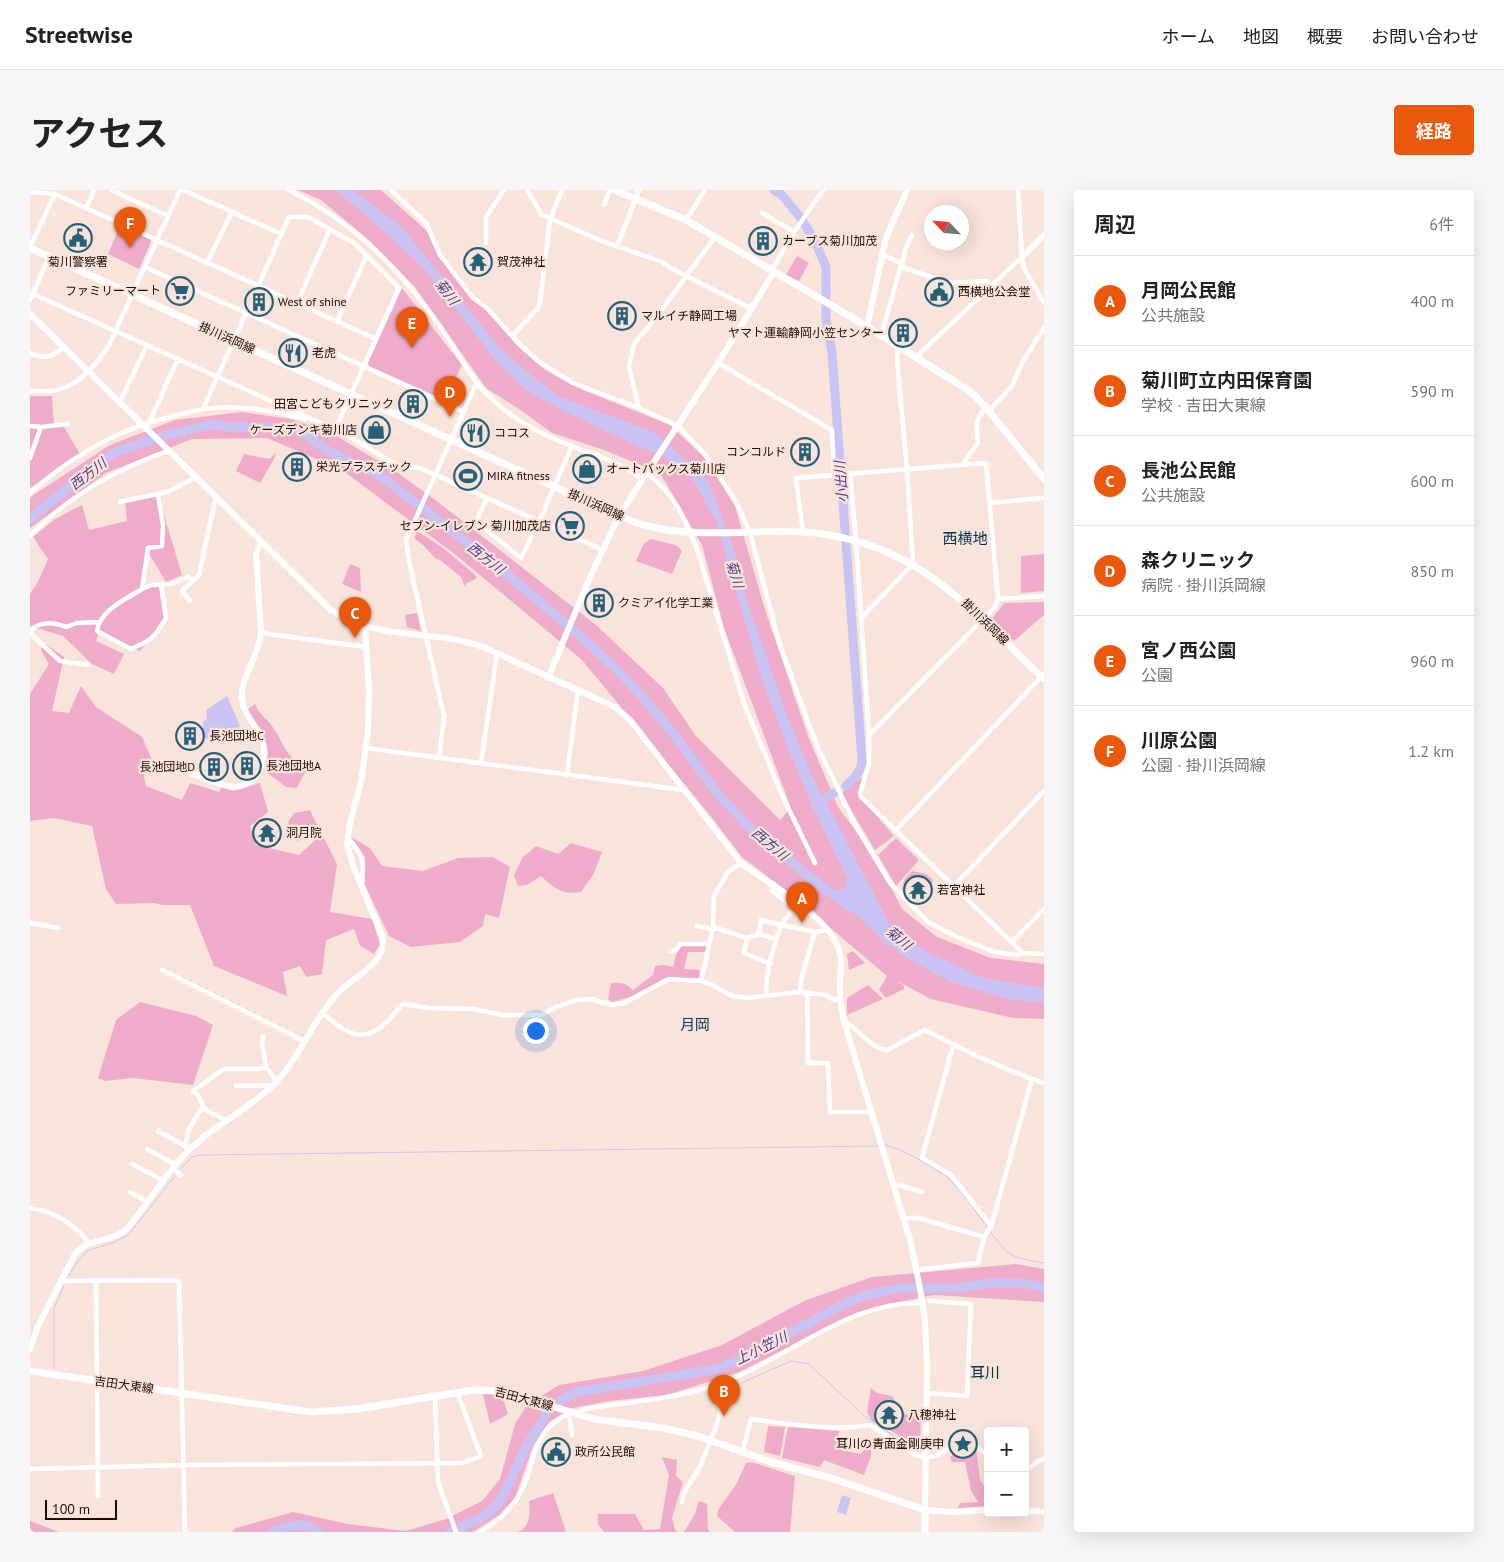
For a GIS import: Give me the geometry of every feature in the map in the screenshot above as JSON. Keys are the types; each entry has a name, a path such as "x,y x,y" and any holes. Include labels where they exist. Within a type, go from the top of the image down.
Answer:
{"main road":[{"path":"615,190 686,220 830,304 965,388 987,410 1044,479"},
{"name":"掛川浜岡線","path":"30,247 620,516 649,526 692,531 803,532 841,537 891,553 913,564 946,587 1043,677"},
{"name":"吉田大東線","path":"30,1371 311,1412 339,1411 479,1389 493,1390 600,1420 686,1432 742,1453 831,1478 925,1510"},
{"path":"925,1510 925,1532"}],"street":[{"path":"86,208 94,190"},
{"path":"111,190 168,216"},
{"path":"30,391 56,391 64,388 78,380 88,371 107,348 182,190 281,234"},
{"path":"289,190 343,223 390,263 418,295 477,382 490,397 515,418 544,435 608,458 630,470 645,474 655,479 671,496 692,531 714,609 745,706 781,793 816,863"},
{"path":"391,190 426,222 440,255 473,298 487,308 538,362 573,383 639,408 677,426 704,453 725,483 750,532 779,642 808,722 854,821 890,883 928,922 941,930 994,952 1017,955 1023,953 1044,954"},
{"path":"486,243 486,217 504,190"},
{"path":"527,190 542,216 617,247 662,262 686,277 752,308"},
{"path":"515,333 538,308 540,303 550,220 562,190"},
{"path":"604,205 610,190"},
{"path":"617,247 639,190"},
{"path":"686,220 705,190"},
{"path":"548,678 574,614 620,516 752,308 794,232 823,190"},
{"path":"867,327 881,254 886,238 908,190"},
{"path":"1018,190 1024,268 1044,303"},
{"path":"30,192 55,194 376,339"},
{"path":"30,247 55,194"},
{"path":"208,263 232,212"},
{"path":"762,213 794,232"},
{"path":"203,409 289,217 308,217 354,242 399,288 335,430"},
{"path":"297,303 330,229"},
{"path":"882,336 906,248 912,235"},
{"path":"916,357 1044,235"},
{"path":"639,408 629,368 634,344 715,237"},
{"path":"881,254 902,265 948,283 987,282 992,285"},
{"path":"337,321 367,255"},
{"path":"30,300 49,257"},
{"path":"145,266 464,412"},
{"path":"33,294 335,430 363,444 396,465 420,468 436,474 603,550"},
{"path":"30,314 146,425 261,542 332,610 348,620 365,626 464,640 615,707 624,714 740,863 753,873 774,884 828,930 835,940 841,960 840,999 844,1021 904,1218 917,1270 926,1348 925,1510 955,1512 984,1510"},
{"path":"962,465 978,443 976,425 978,417 1012,386 1023,361 1044,328"},
{"path":"120,402 147,345"},
{"path":"861,618 913,564 897,360 898,346"},
{"path":"30,352 42,358 57,354 64,347"},
{"path":"146,425 178,360"},
{"path":"718,363 832,430 834,474"},
{"path":"439,758 444,716 406,540 477,382"},
{"path":"30,493 45,479 93,448 146,425 203,409 234,407 260,409 318,423"},
{"path":"30,426 41,427 68,424"},
{"path":"30,458 41,427"},
{"path":"487,498 476,522 521,558 572,446"},
{"path":"30,536 50,517 83,491 126,467 168,449"},
{"path":"803,532 796,478 986,463 998,599 995,608 869,735"},
{"path":"850,473 869,735 869,764 860,797 1023,953"},
{"path":"120,502 158,495 197,478"},
{"path":"142,589 148,548 162,546 163,525 158,495"},
{"path":"190,601 182,591 199,576 216,496"},
{"path":"990,503 1044,498"},
{"path":"168,765 232,788 245,786 256,777 262,766 264,757 263,742 242,708 241,696 243,683 260,646 261,633 256,553 261,542"},
{"path":"161,585 166,618 149,641 131,649 97,631 98,622 111,609 142,589 152,585 171,584 188,577 194,580"},
{"path":"998,599 1044,596"},
{"path":"88,665 60,661 30,632 38,624 57,624 66,627 77,623 98,622"},
{"path":"30,1344 60,1281 81,1247 123,1233 175,1167 188,1147 277,1082 336,994 380,957 383,948 383,938 361,885 348,845 350,823 361,782 366,748 369,690 365,626"},
{"path":"261,633 366,647"},
{"path":"482,763 498,654"},
{"path":"894,831 1043,677"},
{"path":"567,774 578,690"},
{"path":"366,748 684,790"},
{"path":"953,887 1044,791"},
{"path":"348,838 358,848 362,856 361,885"},
{"path":"701,981 713,928 714,896 728,872 740,863"},
{"path":"766,995 766,982 776,939 781,925 794,908 772,891 774,884"},
{"path":"1012,942 1044,909"},
{"path":"758,934 761,920 815,932 828,930"},
{"path":"30,923 58,928"},
{"path":"697,926 713,928 747,938 758,934 776,939"},
{"path":"800,992 801,979 815,932"},
{"path":"747,938 744,953 771,964"},
{"path":"670,951 676,950 680,944 708,944"},
{"path":"162,970 304,1041"},
{"path":"322,1013 347,1032 358,1036 366,1035 380,1028 403,1004 429,1008 474,1009 502,1014 541,1015 556,1007 577,1000 591,999 612,1005 624,1003 669,979 701,981 734,996 746,998 807,992 826,995 834,1000 840,999"},
{"path":"807,992 808,1063 828,1063 830,1112 872,1112"},
{"path":"844,1021 882,1050 887,1050 924,1030 953,1046 1044,1083"},
{"path":"262,1036 266,1067 277,1082"},
{"path":"953,1046 922,1158 951,1175 991,1226"},
{"path":"188,1147 190,1129 203,1105 198,1095 193,1091 220,1071 266,1067"},
{"path":"917,1270 978,1263 984,1237 991,1226 1032,1079"},
{"path":"236,1086 268,1085 270,1088"},
{"path":"202,1108 226,1120"},
{"path":"158,1131 188,1147"},
{"path":"147,1150 175,1167 181,1175"},
{"path":"132,1164 164,1181"},
{"path":"893,1183 922,1192"},
{"path":"130,1192 148,1202"},
{"path":"30,1208 40,1209 57,1215 84,1236 89,1243"},
{"path":"904,1218 919,1218 984,1237"},
{"path":"60,1281 179,1280 185,1532"},
{"path":"96,1281 98,1496"},
{"path":"927,1393 967,1396 971,1304 930,1301"},
{"path":"480,1532 502,1516 514,1504 527,1478 532,1458 540,1440 554,1423 571,1413 584,1409 686,1393 729,1379 852,1316 892,1305 922,1302"},
{"path":"682,1502 684,1491 698,1469 711,1440 729,1379"},
{"path":"30,1469 182,1465 462,1463 481,1456 457,1392"},
{"path":"435,1396 438,1482 456,1532"},
{"path":"571,1413 572,1435"},
{"path":"742,1453 751,1419 786,1424 855,1428 870,1424 919,1456 932,1457 963,1441 970,1442 984,1453"},
{"path":"1029,1469 1038,1461 1044,1459"},
{"path":"1029,1510 1044,1512"}],"shaded area":[{"path":"298,190 381,190 428,232 441,260 511,338 545,370 578,388 670,425 705,458 735,506 766,613 808,736 838,807 877,860 902,909 937,937 991,958 1044,964 1044,1019 1013,1018 931,999 897,981 904,986 904,989 886,998 879,990 887,976 788,892 742,857 582,660 456,555 342,470 267,438 192,439 106,473 30,528 30,498 32,496 110,445 175,420 242,412 290,419 328,431 398,473 434,499 596,625 663,688 696,736 780,820 791,808 724,628 702,545 660,473 604,450 552,433 486,388 415,287 370,241 321,200"},
{"path":"120,226 151,239 139,269 108,254"},
{"path":"797,256 809,263 799,281 786,275"},
{"path":"402,288 462,365 445,400 369,366 368,363"},
{"path":"30,396 52,396 54,425 64,427 80,454 30,488"},
{"path":"276,452 260,483 236,471 244,454 270,459"},
{"path":"158,495 182,575 166,582 148,552 142,588 161,585 166,616 162,625 140,651 99,632 96,641 124,654 114,674 92,664 63,636 30,626 30,594 38,582 48,559 33,537 55,519 82,505 89,530 127,521 125,501"},
{"path":"417,531 443,548 477,578 466,584 465,587 461,577 440,560 436,559 414,538"},
{"path":"651,539 676,545 682,551 672,574 636,561 644,543"},
{"path":"1044,554 1044,591 1021,593 1021,556"},
{"path":"350,564 360,568 361,592 342,584"},
{"path":"1044,602 1044,615 1014,641 991,620 1004,603"},
{"path":"417,613 421,631 407,627 405,615"},
{"path":"44,643 64,657 52,711 69,713 81,686 96,707 142,737 152,760 159,764 143,772 146,786 182,800 190,783 219,792 222,787 233,791 260,783 268,812 250,826 256,845 299,855 322,834 337,864 330,912 372,919 380,944 374,954 360,946 354,929 326,940 322,974 306,977 300,966 283,972 287,996 214,966 190,905 154,903 116,904 106,889 92,826 54,818 30,821 30,694 49,664 41,650"},
{"path":"255,704 272,726 290,756 308,766 297,788 286,787 265,771 268,753 262,731 247,710"},
{"path":"865,775 861,797 894,836 875,850 841,793"},
{"path":"310,810 318,827 316,835 297,841 288,822 294,813"},
{"path":"351,837 370,848 382,866 423,871 458,858 493,857 510,867 499,918 485,914 483,926 460,942 411,947 389,936 365,885 365,857"},
{"path":"896,838 919,860 896,886 878,855"},
{"path":"571,843 602,852 593,875 581,892 569,893 559,890 541,876 527,885 518,886 514,875 523,857 536,846 558,854"},
{"path":"912,871 926,874 933,880 930,897 915,899 902,890 904,880"},
{"path":"707,944 707,952 688,952 684,969 700,970 699,978 665,978 633,996 612,1002 608,999 611,983 623,984 633,990 653,975 655,966 673,967 676,954 682,946"},
{"path":"853,951 865,963 849,970 847,954"},
{"path":"868,985 883,999 847,1015 847,998"},
{"path":"140,1002 196,1016 213,1025 193,1085 133,1078 105,1081 98,1078 116,1020"},
{"path":"1016,1264 1044,1269 1044,1302 934,1295 893,1303 858,1312 739,1372 667,1395 609,1401 573,1408 550,1421 533,1446 515,1498 499,1515 473,1532 232,1532 236,1528 293,1512 348,1524 406,1531 446,1519 482,1501 500,1479 515,1424 527,1405 559,1385 643,1371 722,1345 804,1301 872,1277"},
{"path":"871,1388 877,1393 892,1396 898,1407 909,1417 921,1415 920,1450 887,1428 872,1421 867,1412"},
{"path":"483,1394 502,1395 508,1414 490,1424"},
{"path":"768,1426 785,1427 780,1456 764,1452"},
{"path":"788,1427 839,1431 837,1449 860,1454 865,1449 871,1450 871,1456 864,1475 824,1460 820,1467 782,1458"},
{"path":"965,1444 976,1449 980,1480 984,1486 984,1506 958,1508 960,1503 978,1502 971,1491 965,1462 952,1462 950,1457 955,1452 955,1449"},
{"path":"662,1457 677,1460 676,1476 683,1482 672,1518 675,1530 678,1532 604,1532 598,1524 598,1514 635,1514 644,1530 660,1529 669,1475"},
{"path":"752,1462 795,1476 790,1532 735,1532 717,1516 718,1510 737,1483 746,1463"},
{"path":"553,1493 566,1532 517,1532 525,1527 529,1520 529,1501"},
{"path":"699,1501 707,1504 708,1529 710,1532 684,1532 695,1514"},
{"path":"30,1521 59,1532 30,1532"}],"water":[{"name":"菊川","path":"336,190 352,190 401,226 498,346 527,372 560,397 653,432 709,482 734,551 748,604 787,716 813,778 889,923 921,949 983,978 1044,988 1044,1002 1012,1000 951,982 907,958 883,941 860,917 835,902 835,891 844,889 848,880 812,805 788,748 761,677 716,521 692,478 664,456 637,446 527,391 498,363 424,268"},
{"path":"227,696 240,726 223,744 203,737 203,722 207,719 206,710"},
{"path":"842,1495 851,1498 846,1515 837,1512"}],"waterway":[{"name":"小出川","path":"774,190 781,194 800,217 814,239 826,267 826,319 832,353 862,760 859,771 846,786"},
{"name":"西方川","path":"30,519 87,472 115,452 170,434 214,424 226,427 279,428 298,431 330,452 377,474 503,571 578,634 639,693 673,733 716,792 752,830 826,890 844,901"},
{"path":"30,498 52,501"},
{"name":"小出川","path":"816,805 834,793"},
{"path":"884,1145 898,1149 949,1179 987,1227"},
{"path":"181,1169 192,1157 202,1155 880,1146"},
{"path":"69,1276 87,1251 115,1242 128,1235 175,1176"},
{"path":"990,1231 1002,1247 1012,1255 1044,1263"},
{"name":"上小笠川","path":"450,1532 480,1519 493,1509 501,1500 527,1445 544,1419 548,1409 577,1392 717,1369 751,1354 844,1304 866,1295 901,1288 958,1288 990,1283 1022,1283 1044,1287"},
{"path":"54,1367 54,1308 64,1286"},
{"path":"741,1383 791,1361 809,1364 859,1411"},
{"path":"863,1415 918,1452"},
{"name":"上小笠川","path":"272,1532 296,1525 307,1526 318,1532"}],"place":[{"name":"菊川警察署","path":"78,238"},
{"name":"カーブス菊川加茂","path":"763,241"},
{"name":"川原公園","path":"130,248"},
{"name":"賀茂神社","path":"478,262"},
{"name":"ファミリーマート","path":"180,291"},
{"name":"西横地公会堂","path":"939,292"},
{"name":"West of shine","path":"259,302"},
{"name":"マルイチ静岡工場","path":"622,316"},
{"name":"ヤマト運輸静岡小笠センター","path":"903,333"},
{"name":"宮ノ西公園","path":"412,348"},
{"name":"老虎","path":"293,353"},
{"name":"田宮こどもクリニック","path":"413,404"},
{"name":"森クリニック","path":"450,417"},
{"name":"ケーズデンキ菊川店","path":"376,430"},
{"name":"ココス","path":"475,433"},
{"name":"コンコルド","path":"805,452"},
{"name":"栄光プラスチック","path":"297,467"},
{"name":"オートバックス菊川店","path":"587,469"},
{"name":"MIRA fitness","path":"468,476"},
{"name":"セブン-イレブン 菊川加茂店","path":"570,526"},
{"name":"クミアイ化学工業","path":"599,603"},
{"name":"長池公民館","path":"355,638"},
{"name":"長池団地C","path":"190,736"},
{"name":"長池団地A","path":"247,766"},
{"name":"長池団地D","path":"214,767"},
{"name":"洞月院","path":"267,833"},
{"name":"若宮神社","path":"918,890"},
{"name":"月岡公民館","path":"802,923"},
{"name":"八穂神社","path":"889,1415"},
{"name":"菊川町立内田保育園","path":"724,1416"},
{"name":"耳川の青面金剛庚申","path":"963,1444"},
{"name":"政所公民館","path":"556,1452"}],"district":[{"name":"西横地","path":"965,539"},
{"name":"月岡","path":"695,1025"},
{"name":"耳川","path":"985,1373"}]}
